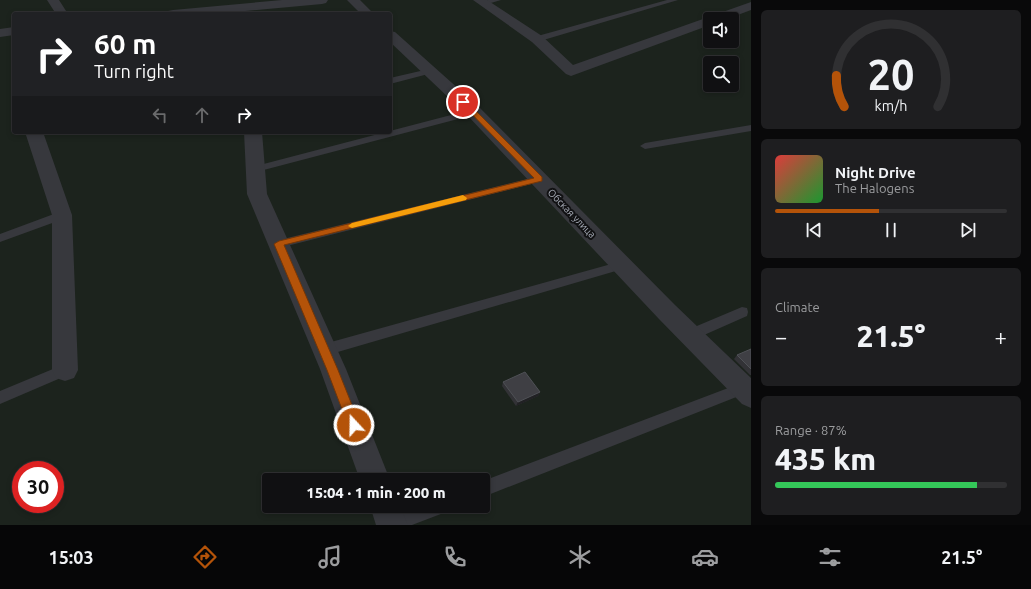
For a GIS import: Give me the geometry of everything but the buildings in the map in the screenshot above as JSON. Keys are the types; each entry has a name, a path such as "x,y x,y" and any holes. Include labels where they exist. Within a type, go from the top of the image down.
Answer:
{"street":[{"path":"53,0 61,12"},
{"path":"353,0 366,12"},
{"path":"736,0 751,5"},
{"path":"195,12 318,1"},
{"path":"302,12 318,1"},
{"path":"487,1 537,39 571,71 703,24"},
{"path":"733,12 751,5"},
{"path":"0,33 12,31"},
{"name":"Обская улица","path":"392,36 474,112 747,392"},
{"path":"35,134 62,215 65,370"},
{"path":"253,134 257,194 324,350 372,473"}],"lane":[{"path":"537,39 674,0"},
{"path":"392,80 429,71"},
{"path":"392,133 474,112"},
{"path":"644,146 751,128"},
{"path":"256,169 390,134"},
{"path":"279,244 539,179"},
{"path":"0,238 62,215"},
{"path":"324,350 622,265"},
{"path":"690,335 742,312"},
{"path":"0,398 65,370"},
{"path":"490,486 747,392"},
{"path":"390,520 415,513"}],"shaded area":[{"path":"0,0 751,0 751,525 0,525"}],"slow traffic":[{"path":"352,226 463,198"}],"route":[{"path":"354,425 333,370 279,244 539,179 463,102"}]}
